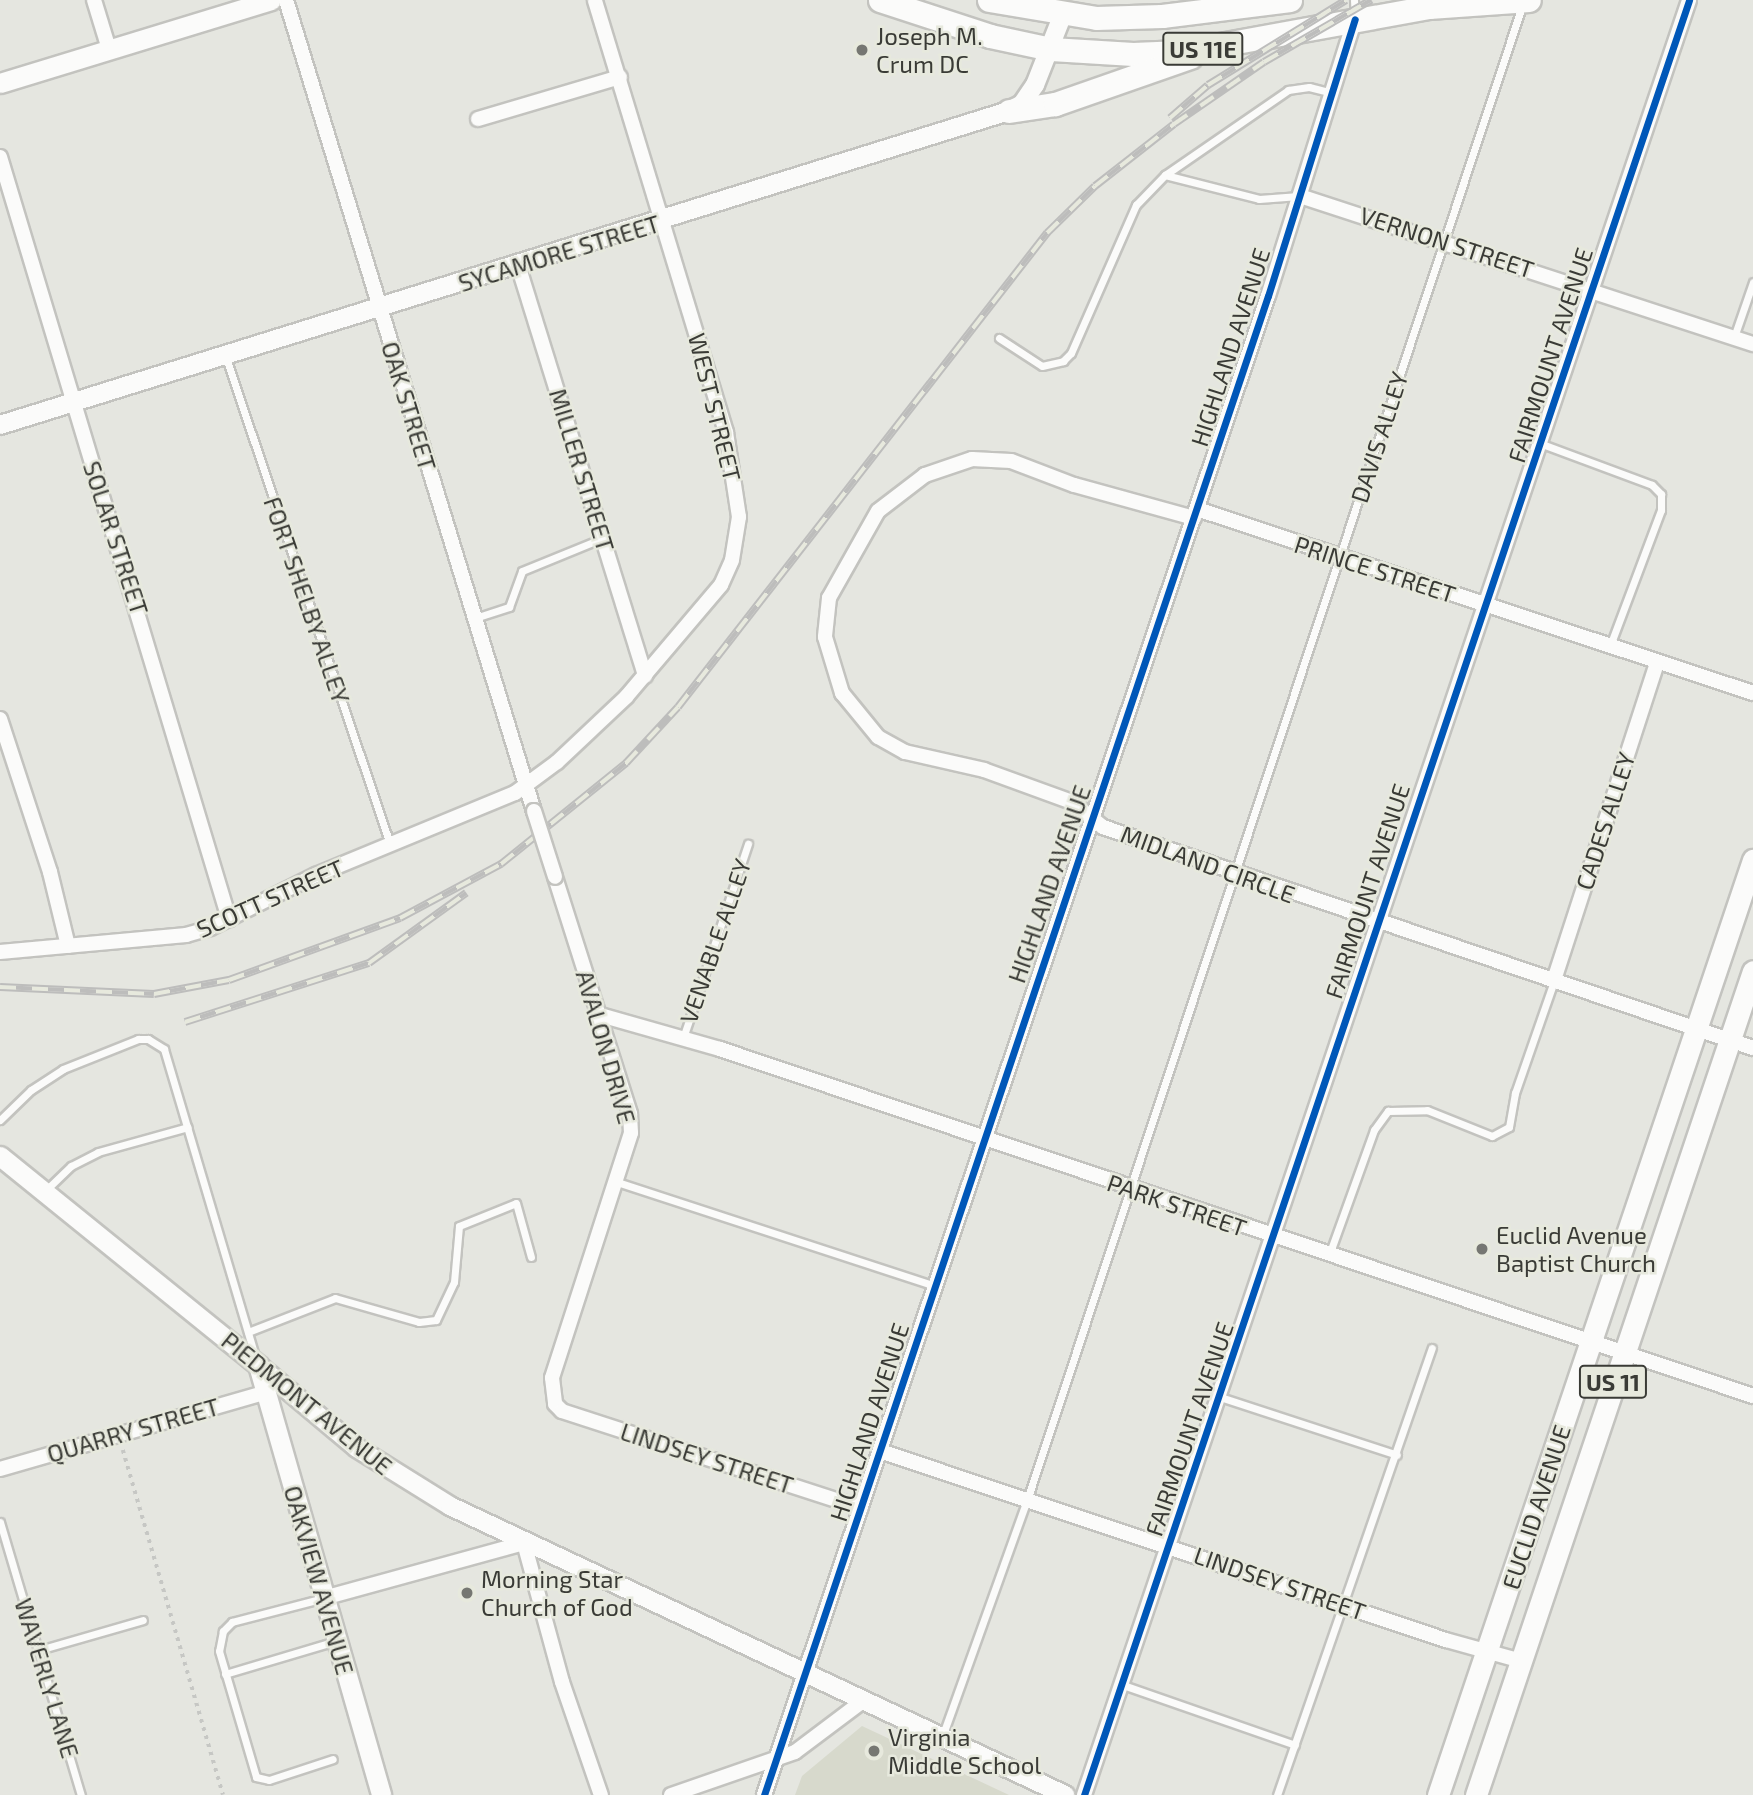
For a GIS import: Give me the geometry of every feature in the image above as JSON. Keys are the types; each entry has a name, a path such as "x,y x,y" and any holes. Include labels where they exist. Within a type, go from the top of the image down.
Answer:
{"highway":[{"name":"US 11E","path":"880,0 990,36 1051,49 1133,54 1215,47 1355,10 1529,0"},
{"name":"US 11E","path":"989,0 1063,14 1162,16 1290,0"},
{"path":"1009,111 1055,104 1215,47"}],"main road":[{"path":"0,83 271,0"},
{"name":"EUCLID AVENUE","path":"1438,1795 1753,860"},
{"name":"EUCLID AVENUE","path":"1476,1795 1622,1352 1753,971"},
{"name":"PIEDMONT AVENUE","path":"0,1156 258,1365"},
{"name":"OAKVIEW AVENUE","path":"258,1365 381,1795"}],"street":[{"path":"94,0 109,49"},
{"name":"OAK STREET","path":"286,0 534,811"},
{"name":"WEST STREET","path":"526,787 645,676 721,585 732,560 739,517 726,432 595,0"},
{"name":"FAIRMOUNT AVENUE","path":"1084,1795 1274,1237 1377,922 1542,444 1591,289 1689,0"},
{"name":"HIGHLAND AVENUE","path":"764,1795 1195,514 1333,93 1355,10"},
{"name":"SYCAMORE STREET","path":"0,425 663,221 1009,111 1029,96 1051,49 1063,14"},
{"path":"478,119 620,77"},
{"name":"SOLAR STREET","path":"0,158 72,402 127,569 229,919"},
{"name":"VERNON STREET","path":"1300,196 1445,241 1753,344"},
{"name":"MILLER STREET","path":"519,265 645,676"},
{"name":"MIDLAND CIRCLE","path":"1195,514 1074,485 1011,461 972,459 925,475 877,511 829,598 825,637 833,671 842,693 878,737 905,752 984,771 1072,802 1103,827 1753,1048"},
{"name":"PRINCE STREET","path":"1195,514 1753,693"},
{"name":"CADES ALLEY","path":"1554,980 1657,663"},
{"path":"0,719 50,872 68,946"},
{"name":"SCOTT STREET","path":"0,952 186,935 229,919 390,845 526,787"},
{"name":"AVALON DRIVE","path":"534,811 630,1114 628,1148 552,1378 555,1404"},
{"name":"PARK STREET","path":"600,1015 683,1039 1753,1396"},
{"name":"PIEDMONT AVENUE","path":"258,1365 396,1475 524,1543 1065,1795"},
{"name":"QUARRY STREET","path":"0,1469 266,1392"},
{"name":"LINDSEY STREET","path":"555,1404 562,1411 861,1508"},
{"name":"LINDSEY STREET","path":"880,1451 1521,1661"},
{"path":"324,1598 524,1543 562,1682 601,1795"},
{"path":"671,1795 796,1752 863,1702"}],"lane":[{"name":"DAVIS ALLEY","path":"942,1738 1027,1499 1523,1"},
{"path":"999,338 1042,366 1063,361 1072,352 1136,205 1165,175 1288,90 1309,88 1333,93"},
{"path":"1165,175 1259,200 1300,196"},
{"path":"1734,337 1753,282"},
{"name":"FORT SHELBY ALLEY","path":"225,355 390,845"},
{"path":"1542,444 1652,485 1661,494 1661,510 1610,647"},
{"path":"473,618 509,607 522,571 604,538"},
{"name":"VENABLE ALLEY","path":"683,1039 748,844"},
{"path":"1329,1256 1374,1130 1388,1111 1427,1110 1492,1136 1509,1127 1515,1093 1554,980"},
{"path":"0,1120 31,1090 63,1069 138,1039 148,1039 167,1057 258,1365"},
{"path":"45,1191 71,1166 98,1152 188,1128"},
{"path":"617,1182 935,1286"},
{"path":"248,1332 335,1298 419,1322 436,1320 454,1282 459,1226 516,1203 531,1257"},
{"path":"1278,1795 1346,1605 1432,1348"},
{"path":"1220,1397 1397,1455"},
{"name":"WAVERLY LANE","path":"0,1522 81,1795"},
{"path":"324,1598 232,1622 219,1642 225,1674 256,1777 269,1780 332,1759"},
{"path":"39,1650 143,1620"},
{"path":"225,1674 337,1641"},
{"path":"1123,1685 1295,1745"}],"path":[{"path":"118,1434 223,1795"}],"shaded area":[{"name":"Virginia Middle School","path":"862,1726 1009,1795 795,1795 802,1776"}],"railway":[{"path":"1170,118 1208,85 1346,0"},
{"path":"0,987 154,994 229,980 400,918 501,864 626,763 678,707 1047,233 1095,186 1174,124 1264,62 1371,0"},
{"path":"185,1022 369,963 466,893"}],"cycle path":[{"path":"1084,1795 1689,0"},
{"path":"764,1795 1268,296 1355,19"}],"place":[{"name":"Joseph M. Crum DC","path":"862,50"},
{"name":"Euclid Avenue Baptist Church","path":"1482,1249"},
{"name":"Morning Star Church of God","path":"467,1593"},
{"name":"Virginia Middle School","path":"874,1751"}]}
